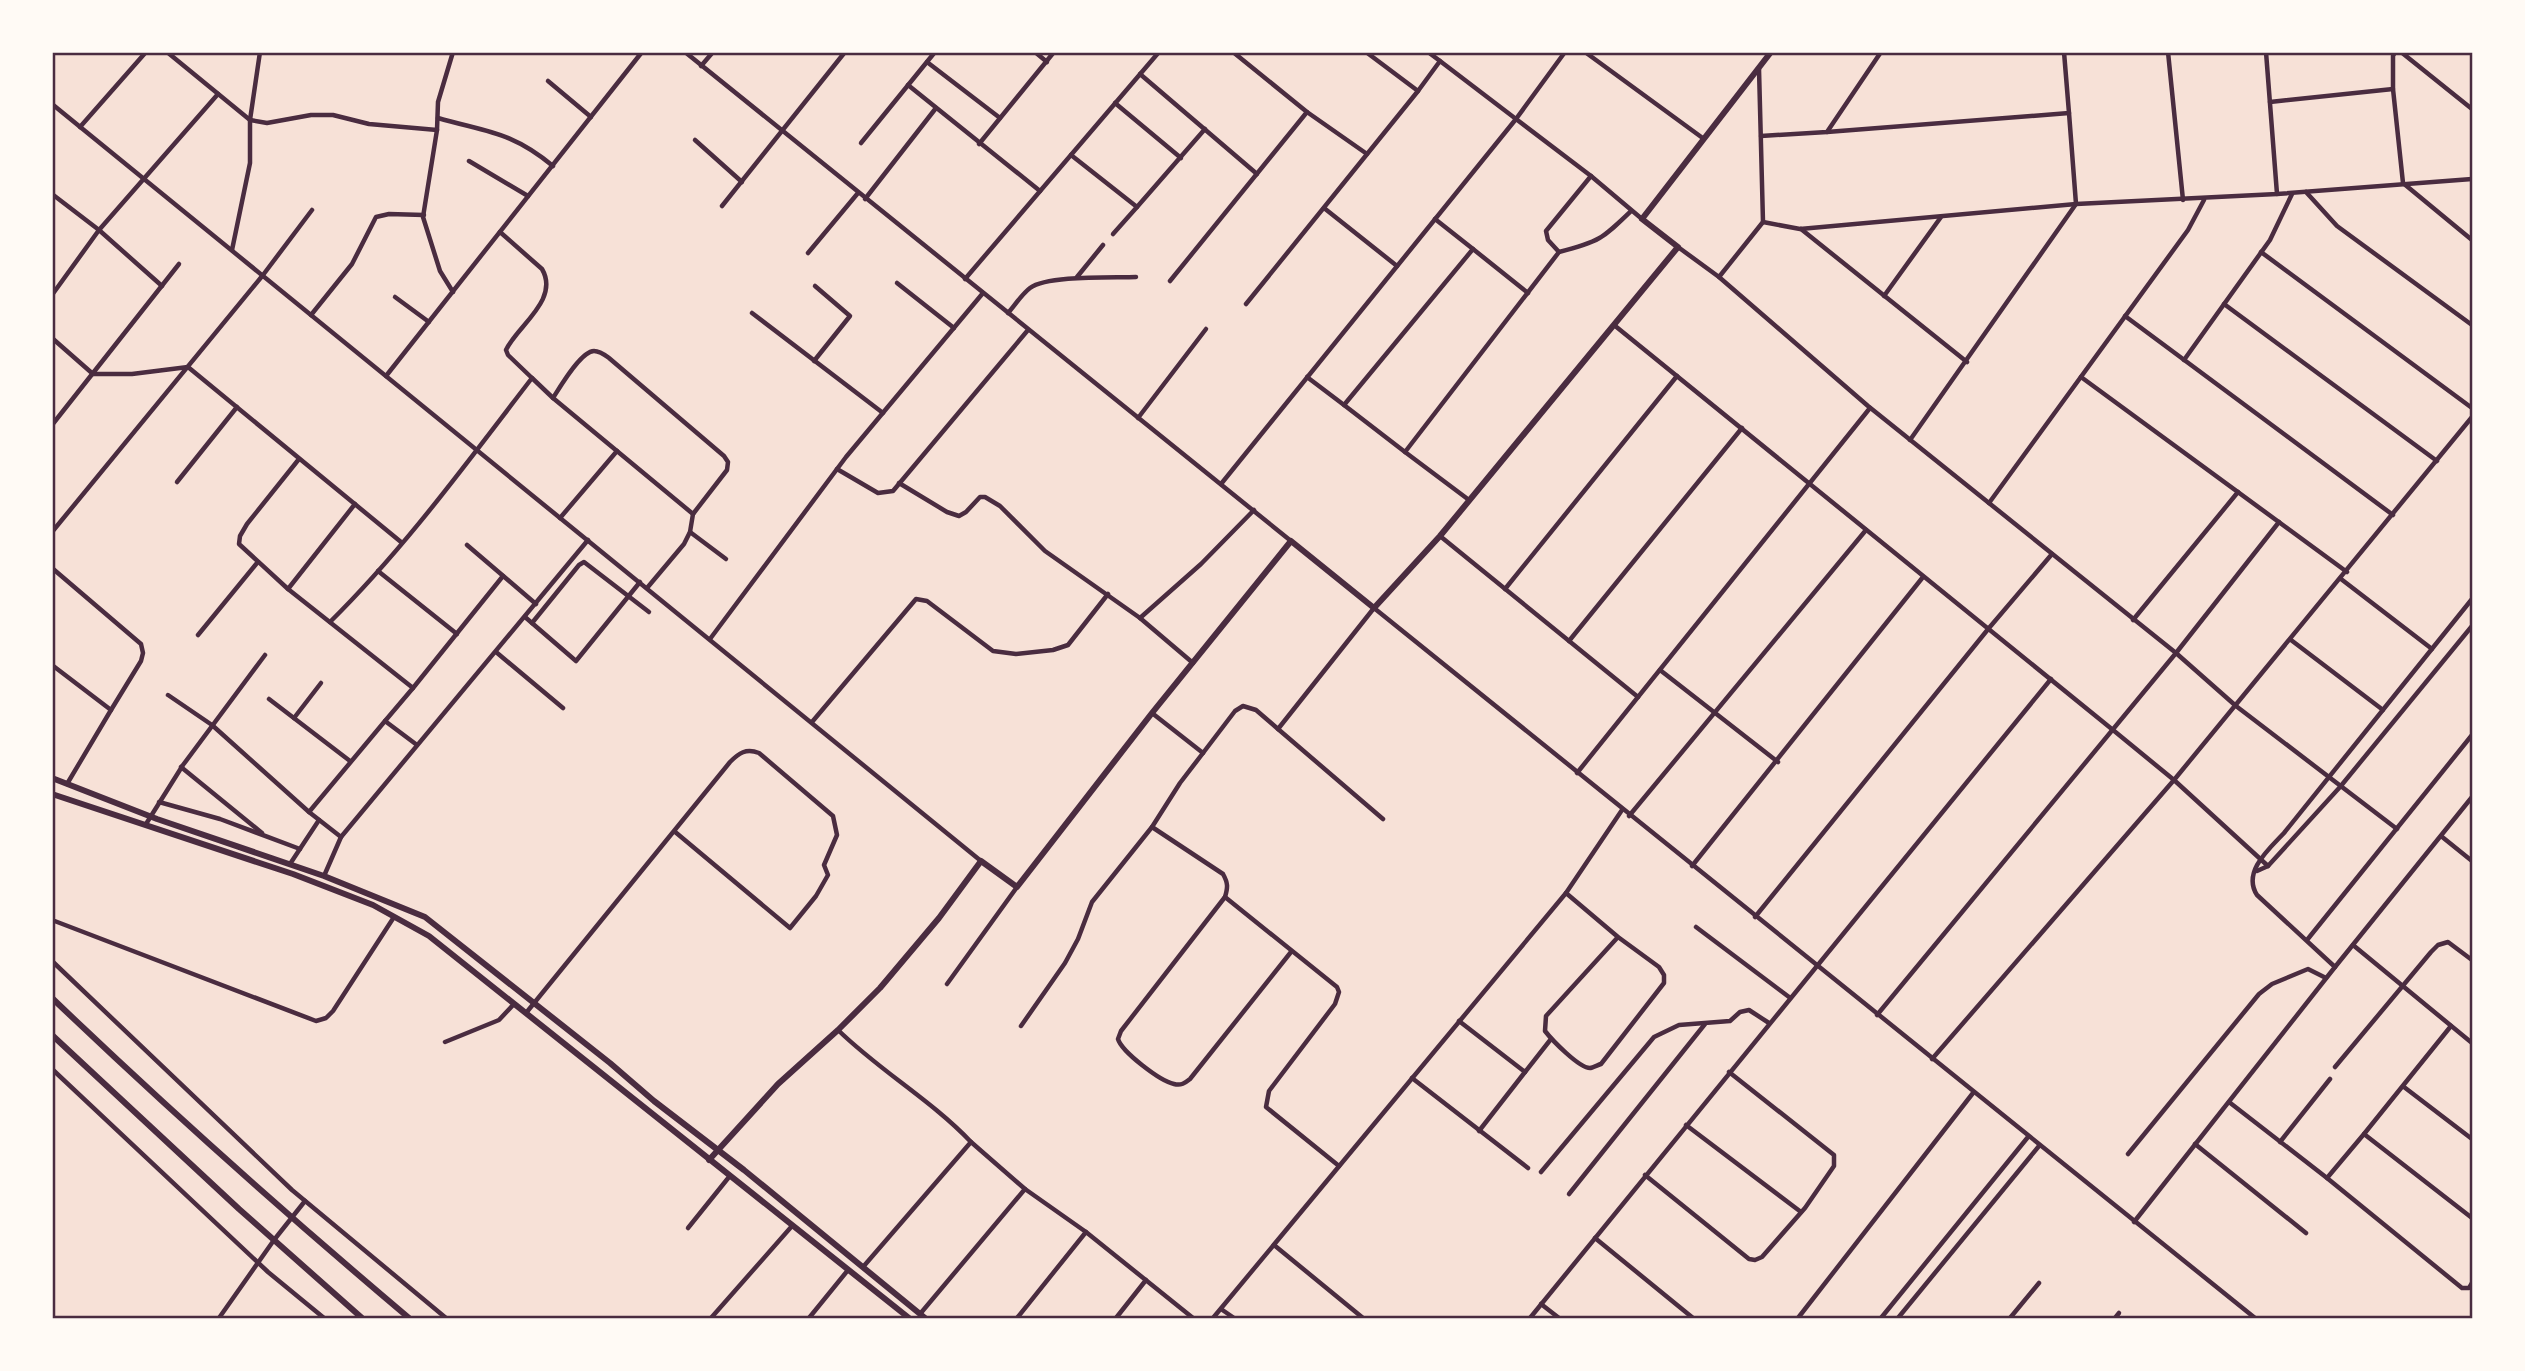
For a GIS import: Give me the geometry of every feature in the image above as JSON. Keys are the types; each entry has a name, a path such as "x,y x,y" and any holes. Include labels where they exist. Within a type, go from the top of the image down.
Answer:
{"street":[{"path":"80,127 146,52"},
{"path":"167,52 250,120 267,123 311,115 333,115 369,124 436,130"},
{"path":"232,250 250,163 250,120 260,52"},
{"path":"453,52 438,102 435,151 424,215 440,271 453,292"},
{"path":"386,376 642,52"},
{"path":"685,52 1692,867 2255,1318"},
{"path":"701,66 713,52"},
{"path":"722,206 845,52"},
{"path":"861,143 934,52"},
{"path":"1035,52 1047,62"},
{"path":"979,144 1054,52"},
{"path":"965,279 1159,52"},
{"path":"1233,52 1307,112 1367,154"},
{"path":"1366,52 1418,91"},
{"path":"1428,52 1719,277 1870,408 2176,653 2236,706 2397,829"},
{"path":"1221,484 1516,119 1565,52"},
{"path":"1585,52 1704,139"},
{"path":"1642,219 1771,52"},
{"path":"1827,132 1881,52"},
{"path":"1910,440 2076,204 2064,52"},
{"path":"2168,52 2183,200"},
{"path":"2266,52 2277,194"},
{"path":"2395,52 2393,89 2403,183 2473,240"},
{"path":"2401,52 2473,109"},
{"path":"1246,304 1440,61"},
{"path":"927,62 1000,118"},
{"path":"1719,277 1763,222 1759,68"},
{"path":"1140,74 1257,174"},
{"path":"548,81 591,117"},
{"path":"908,85 1040,191"},
{"path":"2270,102 2393,89"},
{"path":"52,295 99,230 218,94"},
{"path":"1115,103 1181,158"},
{"path":"52,104 1017,887"},
{"path":"865,199 936,108"},
{"path":"1170,281 1307,112"},
{"path":"1761,136 2069,113"},
{"path":"437,118 505,135 521,143 552,166"},
{"path":"1113,234 1205,129"},
{"path":"695,139 743,182"},
{"path":"1071,155 1137,207"},
{"path":"469,161 528,197"},
{"path":"1559,252 1548,240 1546,230 1591,176"},
{"path":"1763,222 1800,229 2076,204 2292,194 2473,179"},
{"path":"2306,192 2337,226 2473,325"},
{"path":"808,253 858,193"},
{"path":"52,194 99,230 162,286"},
{"path":"2184,360 2270,240 2292,194"},
{"path":"1989,503 2188,230 2205,199"},
{"path":"1324,207 1397,266"},
{"path":"52,532 263,275 312,210"},
{"path":"1405,452 1559,252 1595,242 1631,211"},
{"path":"311,315 352,264 376,217 389,214 424,215"},
{"path":"1884,296 1941,217"},
{"path":"1435,219 1528,293"},
{"path":"1800,229 1967,362"},
{"path":"500,232 542,269 547,284 542,300 506,350 508,355 553,398 693,514"},
{"path":"1076,278 1103,245"},
{"path":"1278,729 1374,608 1440,536 1678,247"},
{"path":"1344,405 1473,249"},
{"path":"2261,252 2473,408"},
{"path":"52,425 179,264"},
{"path":"1008,313 1030,288 1076,278 1136,276"},
{"path":"897,283 954,328"},
{"path":"814,361 850,316 815,286"},
{"path":"710,639 837,469 983,293"},
{"path":"396,298 429,322"},
{"path":"2224,304 2437,461"},
{"path":"752,313 883,413"},
{"path":"2125,316 2393,515"},
{"path":"1614,325 2174,780 2268,866"},
{"path":"1138,418 1206,329"},
{"path":"837,469 878,493 893,491 1028,330"},
{"path":"52,338 93,374 132,374 188,367 401,542"},
{"path":"553,398 587,353 598,351 610,358 728,462 727,470 693,514 690,532 684,544 647,588"},
{"path":"1505,589 1677,376"},
{"path":"1307,377 1469,500"},
{"path":"2081,377 2347,572"},
{"path":"330,622 378,571 532,378"},
{"path":"177,482 237,407"},
{"path":"1577,773 1870,408"},
{"path":"1931,1059 2174,780 2473,417"},
{"path":"1569,641 1742,428"},
{"path":"560,517 617,451"},
{"path":"299,458 240,536 239,544 288,589 413,688"},
{"path":"899,483 947,512 959,516 967,512 980,497 1000,506 1045,551 1140,618 1193,663"},
{"path":"2133,620 2238,492"},
{"path":"288,589 355,504"},
{"path":"1140,618 1201,564 1254,510"},
{"path":"1877,1015 2176,653 2279,522"},
{"path":"1629,816 1866,530"},
{"path":"690,532 726,559"},
{"path":"1440,536 1638,697"},
{"path":"324,876 341,837 588,540"},
{"path":"947,984 1017,887 1152,713 1291,541"},
{"path":"467,545 536,604"},
{"path":"1755,917 2052,554"},
{"path":"532,624 584,562 649,612"},
{"path":"198,635 257,563"},
{"path":"52,568 141,644 143,653 141,661 67,784"},
{"path":"378,571 457,634"},
{"path":"309,812 503,576"},
{"path":"1692,867 1923,577"},
{"path":"2341,579 2432,649"},
{"path":"525,617 579,660 640,582"},
{"path":"812,722 916,600 927,601 993,651 1016,654 1053,650 1068,645 1108,594"},
{"path":"2335,967 2257,895 2252,887 2260,858 2473,599"},
{"path":"2256,871 2268,866 2340,788 2473,626"},
{"path":"2291,640 2382,710"},
{"path":"496,652 563,708"},
{"path":"146,824 181,767 265,655"},
{"path":"52,665 111,709"},
{"path":"1660,670 1778,762"},
{"path":"1530,1318 2050,679"},
{"path":"294,718 321,684"},
{"path":"168,695 212,725 309,812 341,837"},
{"path":"269,699 350,761"},
{"path":"1021,1026 1065,963 1093,901 1152,827 1180,783 1235,711 1243,706 1256,710 1383,819"},
{"path":"1152,713 1203,753"},
{"path":"385,721 418,745"},
{"path":"2307,940 2473,735"},
{"path":"526,1013 730,762 740,753 751,750 759,753 828,811 837,835 824,865 828,875 816,896 790,928 674,831"},
{"path":"181,767 265,836"},
{"path":"52,778 149,816 324,876 425,917 923,1316 1024,1189"},
{"path":"52,794 293,874 373,905 429,936 909,1318"},
{"path":"2134,1222 2473,797"},
{"path":"159,802 220,819 300,849"},
{"path":"1213,1318 1566,893 1622,810"},
{"path":"290,864 319,820"},
{"path":"1152,827 1223,874 1228,883 1225,897 1121,1031 1118,1039 1120,1046 1165,1080 1177,1085 1183,1084 1190,1079 1291,952"},
{"path":"2441,836 2473,861"},
{"path":"709,1160 778,1084 880,988 981,860"},
{"path":"1566,893 1659,967 1664,975 1664,983 1601,1064 1591,1068 1582,1066 1545,1031 1546,1017 1618,937"},
{"path":"1225,897 1331,982 1339,992 1335,1004 1269,1091 1266,1107 1339,1166"},
{"path":"52,920 316,1021 326,1018 333,1011 394,916"},
{"path":"1696,927 1789,998"},
{"path":"2335,1067 2438,945 2448,942 2473,960"},
{"path":"2353,945 2473,1043"},
{"path":"52,961 305,1200 446,1318"},
{"path":"2128,1154 2259,993 2272,984 2308,969 2326,978"},
{"path":"52,998 160,1101 409,1318"},
{"path":"445,1042 499,1020 514,1004"},
{"path":"1541,1172 1654,1037 1679,1025 1730,1021 1740,1012 1749,1010 1769,1023"},
{"path":"1459,1021 1525,1072"},
{"path":"1569,1194 1706,1023"},
{"path":"2327,1178 2404,1087 2451,1026"},
{"path":"838,1030 868,1058 946,1118 1024,1189 1086,1232 1193,1318"},
{"path":"52,1035 362,1318"},
{"path":"1479,1131 1551,1039"},
{"path":"52,1069 258,1262 324,1318"},
{"path":"1645,1175 1749,1259 1762,1257 1801,1212 1834,1166 1834,1155 1729,1072"},
{"path":"1412,1078 1528,1168"},
{"path":"2280,1142 2330,1079"},
{"path":"2404,1087 2473,1139"},
{"path":"1798,1318 1973,1093"},
{"path":"2229,1102 2462,1288 2469,1288 2473,1283"},
{"path":"1686,1125 1801,1212"},
{"path":"2364,1134 2473,1218"},
{"path":"1881,1318 2028,1137"},
{"path":"863,1267 971,1142"},
{"path":"2195,1144 2306,1233"},
{"path":"1898,1318 2039,1146"},
{"path":"688,1228 729,1177"},
{"path":"219,1318 305,1200"},
{"path":"711,1318 792,1226"},
{"path":"1017,1318 1086,1232"},
{"path":"1595,1238 1693,1318"},
{"path":"1274,1245 1363,1318"},
{"path":"809,1318 848,1270"},
{"path":"1116,1318 1146,1280"},
{"path":"2010,1318 2039,1283"},
{"path":"1541,1304 1559,1318"},
{"path":"1221,1309 1234,1318"},
{"path":"2115,1318 2119,1313"}]}
